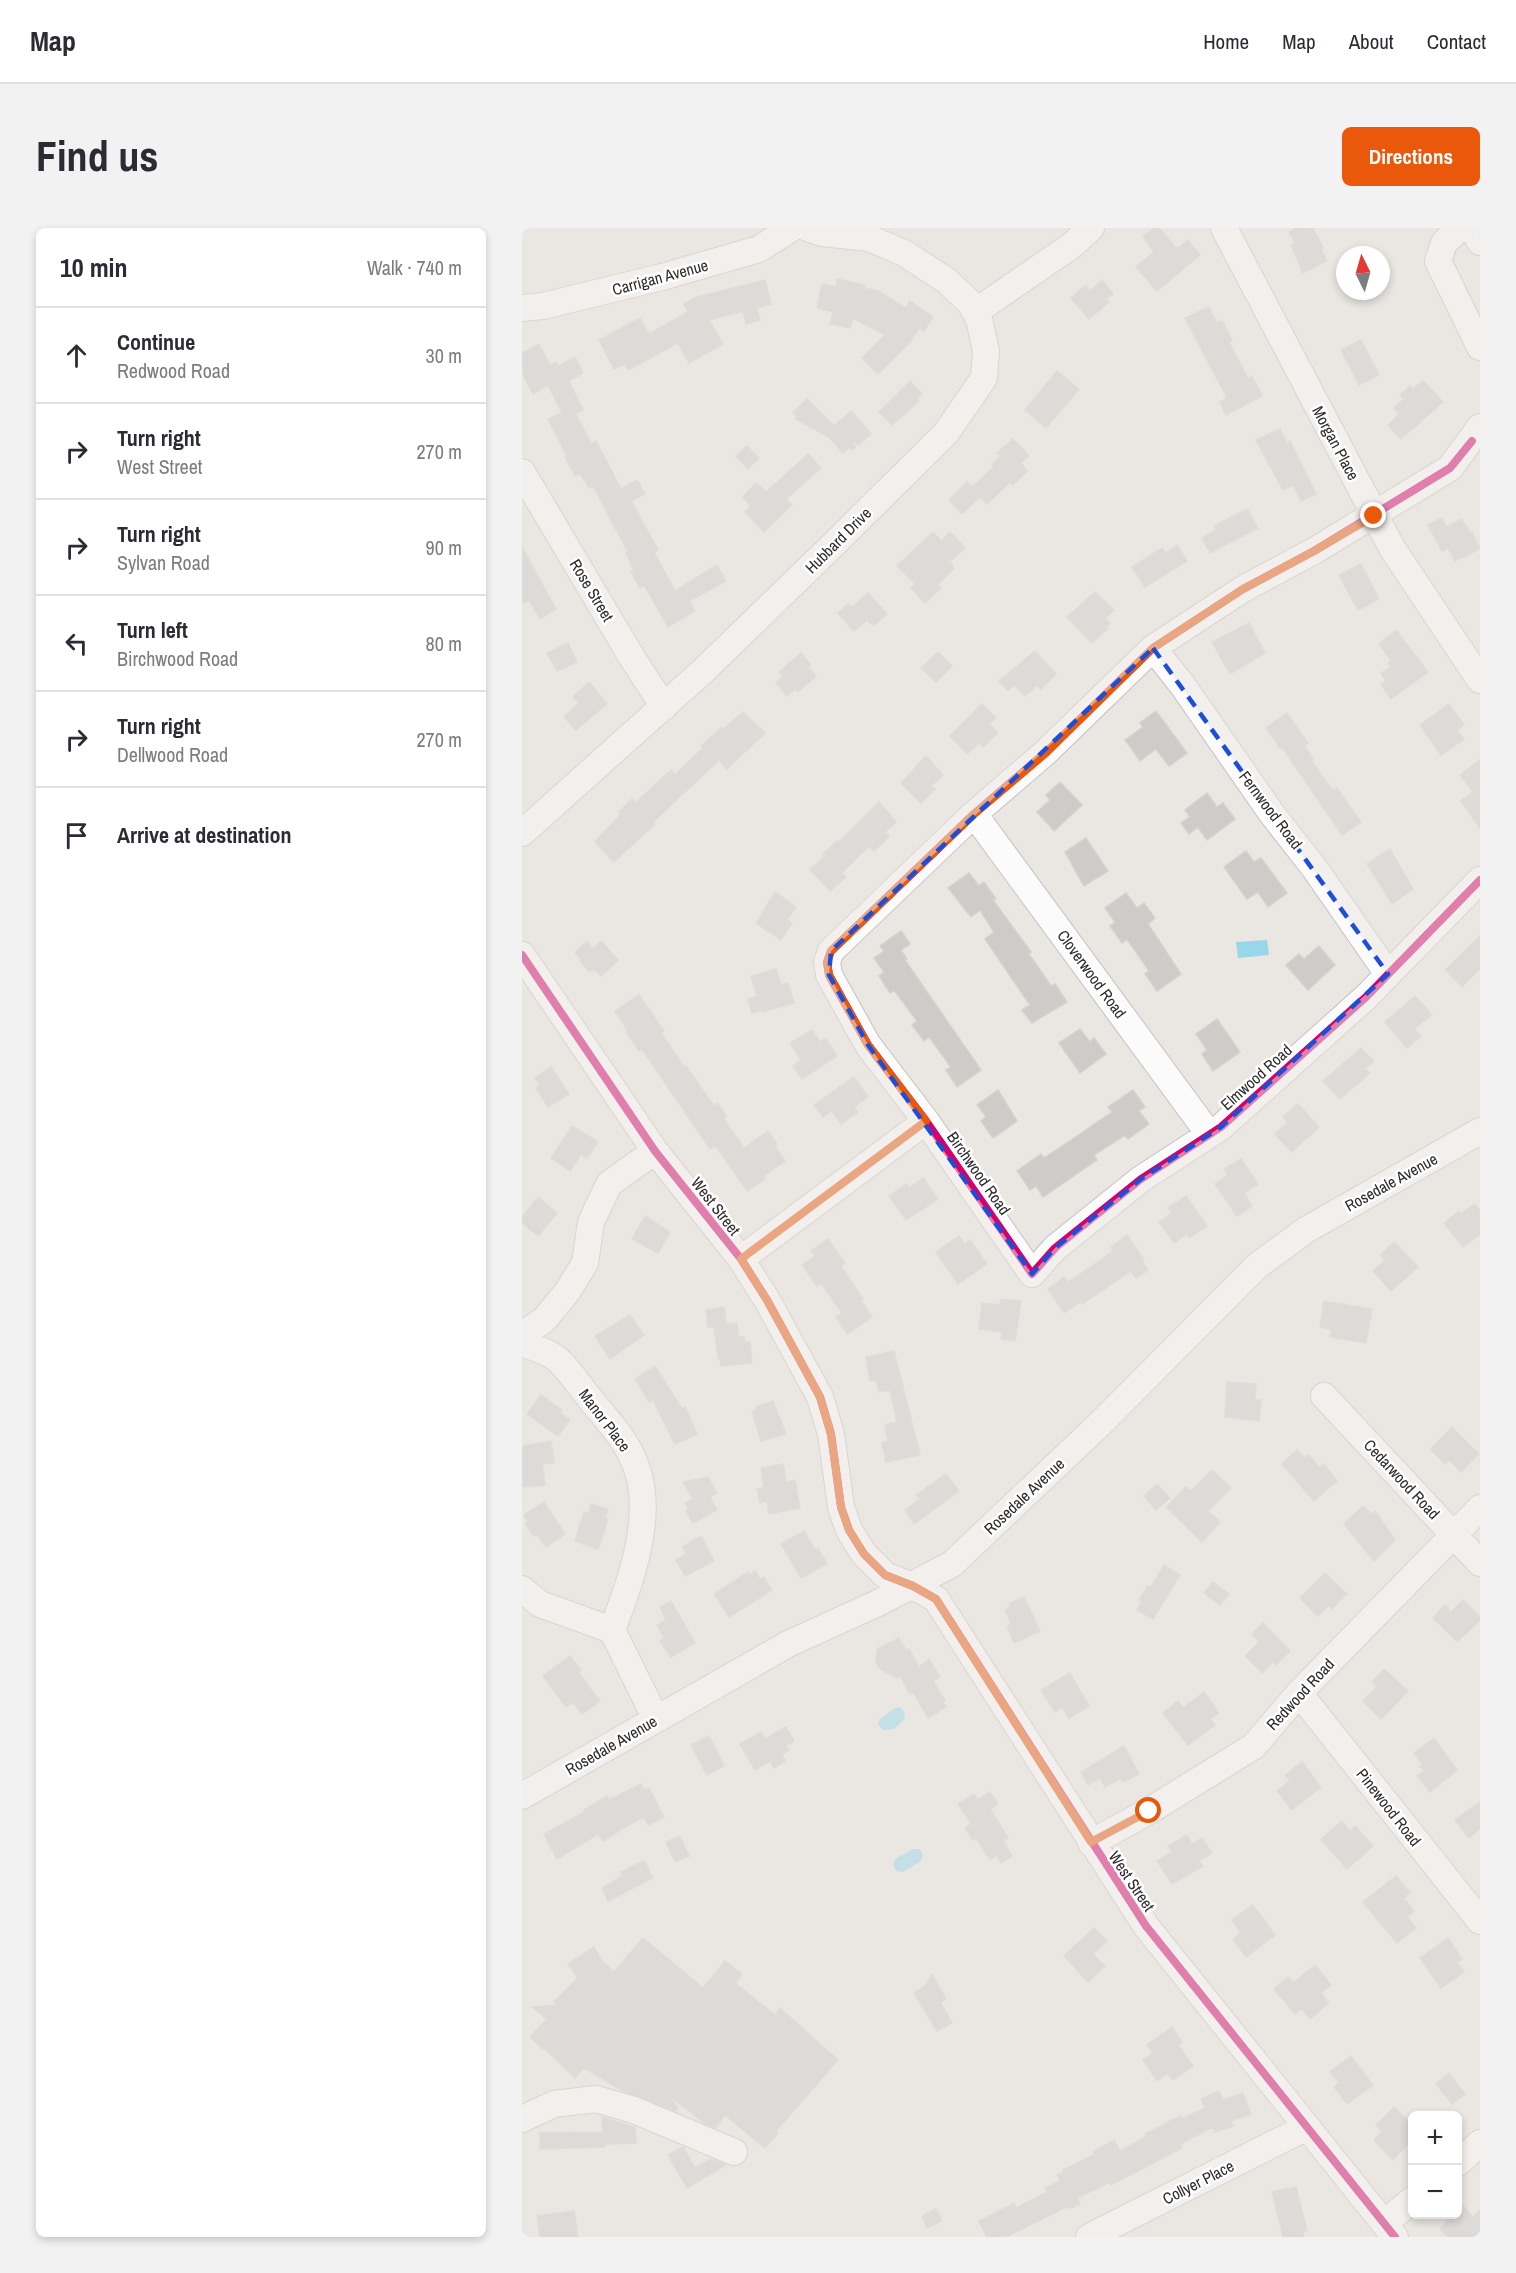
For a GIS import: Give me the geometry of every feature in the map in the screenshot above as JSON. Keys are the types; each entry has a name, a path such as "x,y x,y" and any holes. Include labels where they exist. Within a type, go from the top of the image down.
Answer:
{"street":[{"name":"Carrigan Avenue","path":"522,308 543,306 651,280 759,249 792,228"},
{"path":"807,228 869,238 904,253 947,281 970,303 975,312 1071,246 1091,228"},
{"name":"Morgan Place","path":"1224,228 1392,548 1480,680"},
{"path":"1480,242 1458,230 1444,243 1438,261 1480,346"},
{"name":"Hubbard Drive","path":"522,833 712,662 946,433 984,378 986,351 979,319 975,312"},
{"path":"974,814 1046,753 1153,648 1243,589 1374,516 1450,468 1476,434"},
{"name":"Rose Street","path":"522,472 631,656 664,707"},
{"name":"Fernwood Road","path":"1153,648 1272,814 1315,869 1388,974"},
{"name":"Birchwood Road","path":"974,814 831,951 829,975 868,1045 926,1121 1032,1274"},
{"name":"Cloverwood Road","path":"974,814 1209,1134"},
{"name":"Elmwood Road","path":"1032,1274 1055,1248 1141,1179 1209,1134 1238,1111 1366,997 1480,880"},
{"name":"West Street","path":"522,955 655,1151 741,1259 767,1300 820,1397 831,1434 841,1507 849,1530 864,1554 885,1575 913,1586 936,1599 1146,1926 1390,2230"},
{"path":"741,1259 926,1121"},
{"name":"Rosedale Avenue","path":"522,1796 788,1644 913,1586 952,1564 1103,1421 1257,1266 1306,1230 1480,1131"},
{"path":"522,1335 544,1320 567,1292 585,1263 591,1222 609,1184 655,1151"},
{"name":"Manor Place","path":"522,1343 555,1357 611,1424 633,1458 638,1471 641,1531 628,1587 612,1630"},
{"name":"Cedarwood Road","path":"1324,1396 1480,1563"},
{"name":"Redwood Road","path":"1091,1842 1149,1811 1254,1746 1299,1693 1480,1508"},
{"path":"522,1589 540,1604 612,1630 656,1719"},
{"name":"Pinewood Road","path":"1299,1693 1480,1921"},
{"path":"522,2119 554,2104 596,2099 634,2110 734,2152"},
{"name":"Collyer Place","path":"1089,2237 1307,2127"},
{"path":"1462,2159 1480,2143"},
{"path":"1390,2230 1408,2207"}],"highlighted area":[{"path":"1153,648 1388,974 1221,1127 1141,1179 1055,1248 1032,1274 868,1045 829,975 831,951"}],"water":[{"path":"1267,940 1269,955 1238,958 1236,942"},
{"path":"900,1707 905,1719 894,1729 883,1730 878,1724 880,1719"},
{"path":"913,1849 920,1849 923,1855 921,1861 903,1872 896,1871 893,1865 895,1859"}],"building":[{"path":"1154,228 1159,228 1177,249 1188,240 1200,255 1157,291 1136,267 1154,252 1143,237"},
{"path":"1297,228 1313,228 1327,261 1303,273 1291,245 1295,243 1289,232"},
{"path":"837,279 865,285 865,288 878,291 906,308 910,301 933,317 924,331 919,328 910,342 878,374 862,358 885,335 853,318 850,328 830,324 833,312 817,308 822,284 836,287"},
{"path":"765,280 771,304 757,308 760,320 746,324 743,311 709,320 723,344 689,363 678,343 628,370 625,364 614,369 599,340 640,318 649,334 688,312 684,304 694,298"},
{"path":"1102,280 1113,294 1107,299 1109,302 1089,319 1071,298 1086,285 1090,291"},
{"path":"1209,307 1217,323 1222,320 1232,340 1229,342 1248,379 1252,376 1262,396 1226,415 1220,402 1227,398 1185,318"},
{"path":"1361,340 1379,375 1359,385 1341,350"},
{"path":"539,344 550,365 556,362 558,366 575,357 583,373 569,381 583,410 576,414 591,444 596,441 621,489 637,480 645,494 631,501 658,550 654,552 675,591 717,565 726,581 689,601 695,611 668,627 644,585 640,588 631,572 634,571 626,553 628,552 593,486 589,488 580,473 575,476 565,457 567,456 548,419 562,413 548,385 533,394 522,373 522,353"},
{"path":"1057,371 1079,389 1046,428 1025,410"},
{"path":"910,381 922,394 917,399 919,401 892,425 879,412"},
{"path":"1423,381 1443,402 1401,439 1388,425 1399,414 1394,408 1404,399 1400,395 1410,386 1413,389"},
{"path":"807,399 834,426 851,411 871,434 858,445 855,442 853,450 849,448 843,453 829,437 795,419 797,416 793,413"},
{"path":"1280,429 1287,443 1290,441 1316,494 1301,501 1293,485 1283,490 1256,440"},
{"path":"1013,439 1029,456 1021,463 1027,471 1013,485 1010,482 987,504 980,497 962,514 949,500 967,482 972,487 994,467 992,464 1001,456 997,453"},
{"path":"747,446 759,458 748,469 736,456"},
{"path":"808,454 821,468 786,499 792,505 764,532 745,512 751,506 742,497 756,483 766,492"},
{"path":"1247,509 1258,528 1210,553 1202,538 1216,530 1214,526"},
{"path":"1442,518 1446,527 1462,519 1470,533 1472,532 1480,549 1455,561 1448,548 1442,551 1428,525"},
{"path":"933,532 942,541 950,532 965,548 950,561 954,569 938,584 941,588 925,603 911,588 915,584 897,566"},
{"path":"1177,545 1187,561 1145,587 1132,567 1162,548 1166,553"},
{"path":"522,547 556,609 540,619 529,600 522,604"},
{"path":"1361,564 1379,599 1358,610 1339,575"},
{"path":"1095,592 1114,610 1105,618 1110,623 1106,627 1108,628 1092,643 1067,617"},
{"path":"868,593 887,614 873,626 867,620 854,631 838,613 848,604 852,607"},
{"path":"1249,623 1265,653 1230,674 1212,642"},
{"path":"1396,630 1428,672 1391,699 1381,684 1386,681 1381,673 1391,667 1388,663 1391,660 1379,644"},
{"path":"568,643 577,662 557,671 547,653"},
{"path":"1035,651 1056,674 1041,689 1037,685 1025,696 1014,685 1008,691 999,681"},
{"path":"938,652 952,666 936,682 921,668"},
{"path":"801,653 811,665 808,667 816,676 798,692 795,689 787,696 776,683 783,676 779,672"},
{"path":"589,682 607,704 576,730 564,717 579,703 573,697"},
{"path":"982,704 996,718 989,724 998,733 983,747 979,743 967,754 950,736"},
{"path":"1449,704 1464,725 1457,730 1464,739 1441,755 1420,725"},
{"path":"1156,711 1187,753 1169,766 1156,749 1140,761 1125,740 1143,727 1140,723"},
{"path":"743,712 765,733 727,769 719,760 614,862 595,842 621,814 619,812 632,799 635,803 671,770 675,775 703,748 701,746"},
{"path":"1287,713 1308,743 1304,746 1313,759 1311,760 1333,791 1337,788 1361,822 1342,835 1282,747 1280,748 1266,728"},
{"path":"926,756 943,775 931,786 935,789 921,803 901,783"},
{"path":"1480,760 1480,828 1461,801 1473,792 1460,775"},
{"path":"1060,782 1082,805 1054,831 1037,812 1050,800 1046,795"},
{"path":"1207,793 1217,807 1223,803 1235,819 1207,840 1198,827 1189,834 1181,823 1190,817 1185,810"},
{"path":"879,802 896,822 885,832 889,837 874,851 869,846 842,873 846,877 830,891 810,870 825,856 823,854 837,841 839,842"},
{"path":"1086,838 1108,871 1084,886 1065,852"},
{"path":"1390,849 1413,889 1392,904 1367,864"},
{"path":"1246,851 1254,862 1261,858 1287,893 1268,907 1258,892 1247,899 1224,867"},
{"path":"969,873 979,886 984,882 996,899 993,900 1031,952 1029,954 1051,986 1055,984 1067,1002 1032,1023 1022,1010 1030,1005 985,939 994,932 980,910 971,917 948,888"},
{"path":"775,892 796,907 787,920 792,923 781,940 756,923"},
{"path":"1126,893 1137,908 1144,903 1155,918 1148,924 1181,974 1157,991 1145,974 1149,971 1127,939 1122,943 1110,926 1115,922 1105,908"},
{"path":"901,931 910,944 901,950 907,959 905,960 981,1070 957,1087 946,1070 951,1067 929,1037 924,1041 912,1025 917,1021 894,990 890,993 879,976 884,972 874,958 884,951 880,946"},
{"path":"1480,936 1480,969 1462,987 1445,970"},
{"path":"587,941 593,949 601,941 618,960 601,976 594,969 590,972 575,952"},
{"path":"1319,946 1335,965 1308,990 1286,965 1299,954 1304,959"},
{"path":"776,969 781,985 788,983 794,1003 752,1013 748,999 757,996 751,976"},
{"path":"639,995 664,1031 661,1033 685,1068 686,1066 714,1106 718,1103 726,1116 723,1118 744,1148 768,1131 777,1144 775,1146 785,1161 763,1176 765,1179 747,1191 716,1146 710,1149 642,1049 639,1051 626,1032 628,1031 615,1011"},
{"path":"1415,996 1432,1015 1414,1029 1421,1036 1407,1048 1385,1022"},
{"path":"1217,1019 1240,1052 1213,1071 1202,1054 1207,1050 1196,1034"},
{"path":"1080,1029 1090,1042 1094,1038 1106,1054 1080,1073 1059,1043"},
{"path":"812,1030 820,1042 826,1038 837,1056 802,1079 793,1066 801,1060 790,1043"},
{"path":"1361,1048 1374,1061 1365,1069 1370,1073 1340,1099 1323,1081"},
{"path":"551,1067 569,1094 548,1107 536,1088 540,1085 535,1078"},
{"path":"854,1077 868,1097 854,1107 858,1112 841,1124 832,1111 823,1117 814,1105"},
{"path":"998,1090 1017,1121 993,1138 981,1121 986,1117 977,1105"},
{"path":"1133,1090 1145,1107 1139,1111 1149,1124 1128,1139 1125,1135 1094,1155 1097,1160 1043,1197 1036,1186 1030,1190 1017,1171 1041,1154 1044,1158 1112,1112 1108,1107"},
{"path":"1298,1104 1319,1127 1292,1152 1275,1134 1288,1122 1283,1117"},
{"path":"572,1126 598,1142 587,1158 581,1154 570,1171 551,1158"},
{"path":"1241,1159 1258,1184 1244,1193 1252,1206 1237,1216 1215,1184 1228,1175 1224,1169"},
{"path":"923,1178 938,1199 906,1220 889,1196 906,1184 909,1188"},
{"path":"1186,1196 1207,1226 1189,1238 1187,1234 1174,1243 1159,1222 1172,1213 1168,1208"},
{"path":"538,1197 557,1213 538,1236 522,1223 522,1217"},
{"path":"1474,1204 1480,1211 1480,1234 1463,1247 1444,1223 1459,1211 1461,1214"},
{"path":"645,1216 670,1232 658,1253 632,1239"},
{"path":"1127,1235 1148,1270 1136,1278 1131,1271 1082,1304 1080,1302 1064,1313 1048,1289 1064,1277 1068,1282 1092,1266 1113,1251 1111,1247"},
{"path":"959,1236 965,1244 970,1240 987,1264 958,1284 936,1252"},
{"path":"828,1239 845,1263 841,1266 872,1317 847,1334 836,1317 842,1313 821,1283 817,1286 802,1265 815,1256 811,1251"},
{"path":"1394,1242 1418,1267 1391,1291 1373,1271 1385,1260 1380,1255"},
{"path":"1001,1299 1021,1301 1015,1341 1001,1339 1002,1332 979,1329 982,1303 1000,1305"},
{"path":"1324,1301 1372,1309 1366,1343 1330,1337 1331,1329 1320,1327"},
{"path":"724,1307 726,1324 737,1323 739,1337 744,1337 745,1342 750,1342 752,1363 721,1366 714,1327 708,1327 706,1310"},
{"path":"630,1315 644,1335 610,1359 595,1336"},
{"path":"894,1351 920,1455 886,1462 882,1443 888,1441 885,1425 897,1422 890,1390 879,1392 876,1380 870,1381 866,1357"},
{"path":"655,1366 682,1409 685,1407 697,1434 675,1444 653,1400 649,1402 635,1379"},
{"path":"1227,1382 1256,1384 1255,1400 1261,1400 1259,1421 1225,1417"},
{"path":"541,1395 562,1410 560,1413 570,1420 558,1436 527,1414"},
{"path":"773,1401 786,1434 761,1441 752,1411 757,1410 756,1407"},
{"path":"1452,1427 1479,1454 1461,1472 1449,1460 1445,1464 1430,1449"},
{"path":"551,1441 554,1463 542,1464 545,1485 522,1487 522,1446"},
{"path":"1297,1450 1305,1458 1309,1455 1320,1468 1324,1464 1337,1481 1314,1501 1282,1464"},
{"path":"783,1464 786,1482 795,1480 800,1508 769,1514 767,1501 760,1503 757,1489 764,1488 761,1468"},
{"path":"1212,1470 1231,1488 1208,1511 1220,1522 1202,1542 1166,1507 1186,1487 1191,1491"},
{"path":"946,1474 959,1491 914,1524 905,1510 920,1499 916,1495"},
{"path":"708,1477 717,1493 710,1497 717,1510 693,1523 686,1511 688,1509 685,1503 693,1499 683,1482"},
{"path":"1157,1484 1170,1498 1156,1510 1144,1496"},
{"path":"544,1502 565,1534 546,1547 537,1534 533,1536 524,1515"},
{"path":"591,1504 608,1509 605,1518 608,1519 598,1549 575,1541 584,1512 589,1513"},
{"path":"1363,1506 1371,1514 1375,1511 1395,1540 1374,1561 1344,1524"},
{"path":"804,1531 815,1550 818,1548 827,1564 801,1578 781,1544"},
{"path":"701,1536 714,1561 685,1576 676,1560 686,1554 682,1547"},
{"path":"1164,1565 1180,1575 1153,1619 1137,1610 1141,1602 1139,1600 1148,1586 1151,1587"},
{"path":"755,1571 760,1579 764,1577 772,1590 729,1617 714,1594 748,1572 750,1575"},
{"path":"1325,1573 1347,1594 1332,1609 1329,1605 1318,1616 1300,1598"},
{"path":"1213,1582 1229,1594 1220,1605 1204,1593"},
{"path":"1024,1597 1040,1631 1014,1643 1007,1626 1011,1624 1005,1610 1010,1607 1009,1604"},
{"path":"1463,1600 1480,1617 1480,1620 1457,1642 1433,1618 1445,1605 1451,1612"},
{"path":"671,1601 695,1643 671,1657 660,1641 664,1638 657,1625 666,1620 660,1607"},
{"path":"1263,1623 1290,1651 1276,1665 1273,1662 1262,1673 1245,1656 1259,1642 1252,1634"},
{"path":"899,1638 906,1650 909,1649 919,1667 929,1659 940,1677 933,1681 946,1707 928,1718 913,1692 910,1694 900,1676 897,1678 880,1669 876,1662 877,1649"},
{"path":"570,1656 581,1670 578,1672 600,1701 582,1714 573,1702 566,1707 543,1676"},
{"path":"1384,1669 1408,1691 1381,1719 1363,1701 1377,1687 1372,1682"},
{"path":"1070,1673 1089,1706 1069,1718 1062,1707 1055,1712 1041,1690"},
{"path":"1204,1692 1219,1713 1210,1719 1215,1725 1188,1745 1163,1713 1178,1701 1183,1708"},
{"path":"786,1727 794,1741 786,1745 789,1750 782,1754 785,1761 774,1768 770,1761 755,1770 740,1744 761,1732 765,1739"},
{"path":"709,1736 724,1766 707,1775 691,1745"},
{"path":"1434,1738 1457,1770 1430,1792 1417,1776 1424,1771 1414,1753"},
{"path":"1124,1746 1139,1774 1123,1782 1121,1778 1105,1787 1100,1778 1088,1785 1081,1772"},
{"path":"1302,1762 1321,1787 1292,1810 1277,1791 1290,1780 1285,1775"},
{"path":"641,1784 644,1790 649,1788 664,1817 648,1825 644,1817 603,1841 598,1834 557,1859 544,1834 585,1812 584,1810 607,1796 609,1800"},
{"path":"990,1792 998,1804 990,1809 1008,1838 1003,1841 1012,1856 1001,1863 996,1856 990,1860 976,1838 973,1840 965,1828 971,1824 958,1804 974,1794 977,1800"},
{"path":"1480,1802 1480,1828 1469,1838 1455,1820"},
{"path":"1342,1821 1350,1831 1355,1826 1373,1846 1347,1869 1321,1839"},
{"path":"1187,1835 1192,1844 1202,1838 1212,1853 1199,1861 1203,1866 1172,1884 1157,1861 1172,1852 1168,1846"},
{"path":"680,1836 689,1856 675,1862 666,1842"},
{"path":"644,1860 653,1878 608,1901 602,1888 623,1876 621,1872"},
{"path":"1396,1876 1410,1893 1404,1898 1414,1911 1407,1917 1416,1928 1397,1943 1363,1902"},
{"path":"1253,1905 1275,1935 1246,1957 1233,1939 1241,1933 1232,1920"},
{"path":"1094,1928 1107,1941 1093,1954 1105,1966 1088,1982 1064,1956"},
{"path":"643,1938 703,1988 725,1961 742,1974 735,1983 775,2015 780,2008 838,2060 776,2131 778,2133 765,2148 725,2115 715,2128 706,2124 671,2097 678,2109 676,2111 625,2092 584,2068 575,2078 530,2037 547,2019 532,2007 558,2005 554,2002 578,1978 568,1964 594,1947 602,1961 614,1972"},
{"path":"1448,1938 1462,1959 1457,1962 1464,1972 1441,1988 1420,1958"},
{"path":"1315,1965 1331,1985 1321,1993 1329,2003 1310,2019 1302,2008 1295,2014 1274,1989 1288,1977 1293,1983"},
{"path":"932,1975 946,1999 940,2002 952,2023 937,2031 914,1993 924,1987"},
{"path":"1172,2027 1182,2042 1178,2045 1193,2066 1173,2080 1168,2073 1157,2081 1143,2060 1153,2053 1147,2045"},
{"path":"1351,2056 1373,2085 1347,2104 1334,2087 1339,2083 1330,2072"},
{"path":"1449,2073 1465,2094 1452,2104 1436,2084"},
{"path":"1219,2091 1223,2100 1243,2093 1251,2114 1231,2121 1233,2126 1215,2132 1213,2127 1180,2144 1182,2148 1111,2185 1110,2182 1077,2198 1080,2204 1064,2208 1006,2237 987,2237 979,2221 1014,2203 1016,2208 1047,2192 1045,2188 1060,2181 1057,2175 1064,2172 1063,2170 1095,2154 1093,2152 1114,2140 1120,2151 1147,2136 1145,2134 1180,2116 1182,2119 1205,2108 1201,2099"},
{"path":"1394,2107 1408,2120 1408,2145 1393,2160 1374,2140 1382,2131 1376,2125"},
{"path":"602,2117 635,2127 636,2143 605,2144 605,2147 540,2149 540,2133 603,2132"},
{"path":"683,2147 695,2168 711,2159 726,2165 687,2188 668,2155"},
{"path":"1296,2187 1307,2231 1303,2232 1304,2237 1283,2237 1272,2192"},
{"path":"1462,2207 1473,2217 1480,2210 1480,2237 1448,2237 1440,2229 1449,2219 1462,2219"},
{"path":"936,2209 942,2221 927,2228 922,2216"},
{"path":"574,2211 578,2237 540,2237 537,2216"}],"cycle path":[{"path":"1472,441 1450,468 1314,551 1243,589 1153,648 1046,752 974,814 831,951 827,962 829,975 868,1045 926,1121 1032,1274 1055,1248 1141,1179 1221,1127 1366,997 1480,880"},
{"path":"522,955 655,1151 741,1259 767,1300 820,1397 831,1434 841,1507 849,1530 864,1554 885,1575 913,1586 936,1599 1146,1926 1395,2237"}],"route":[{"path":"1149,1811 1091,1842 936,1599 913,1586 885,1575 864,1554 849,1530 841,1507 831,1434 820,1397 767,1300 741,1259 926,1121 868,1045 829,975 827,962 831,951 974,814 1046,753 1153,648 1243,589 1374,516"}]}
